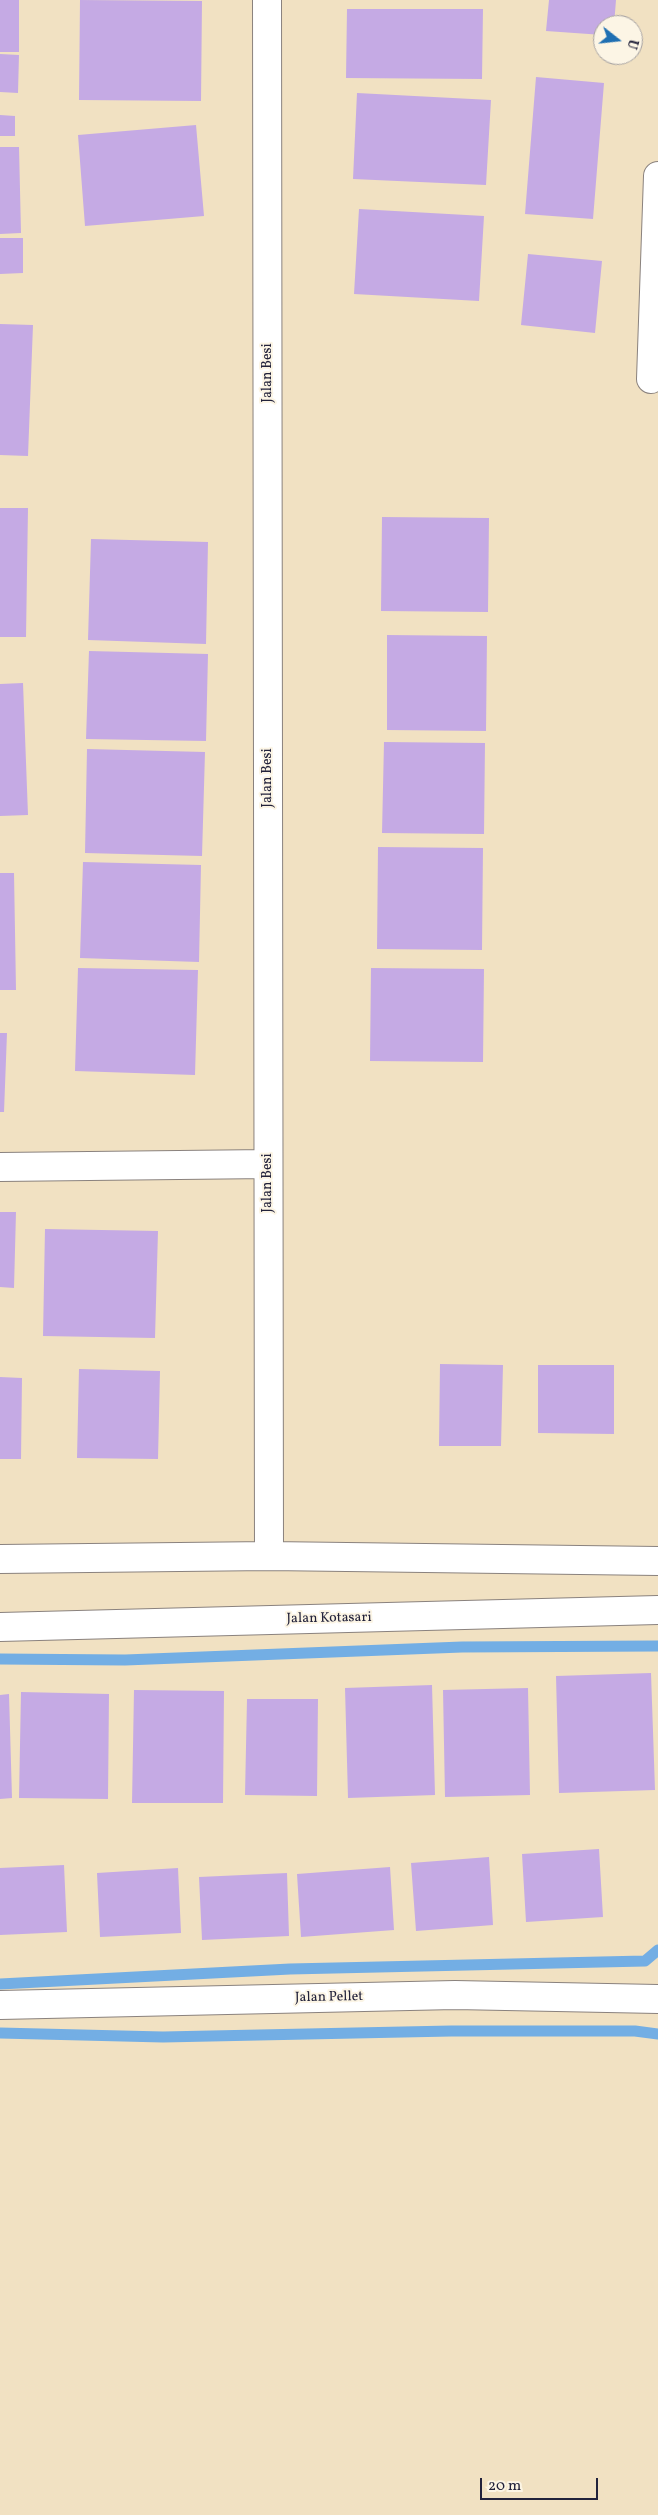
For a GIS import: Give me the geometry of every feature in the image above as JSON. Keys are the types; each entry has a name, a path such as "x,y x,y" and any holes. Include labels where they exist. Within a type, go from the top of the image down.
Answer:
{"street":[{"name":"Jalan Besi","path":"267,0 269,1556"},
{"path":"651,379 658,176"},
{"path":"0,1167 268,1164"},
{"path":"0,1559 269,1556 658,1561"},
{"name":"Jalan Kotasari","path":"0,1627 658,1610"},
{"name":"Jalan Pellet","path":"0,2005 455,1995 658,1998"}],"building":[{"path":"0,0 19,0 19,52 0,52"},
{"path":"80,0 202,1 201,101 79,100"},
{"path":"549,0 616,0 615,15 593,15 593,34 546,31"},
{"path":"347,9 483,9 482,79 346,78"},
{"path":"0,54 19,55 18,93 0,92"},
{"path":"536,77 604,83 593,219 525,214"},
{"path":"357,93 491,100 486,185 353,179"},
{"path":"0,115 15,116 15,136 0,136"},
{"path":"196,125 204,216 85,226 78,135"},
{"path":"0,147 19,147 21,233 0,234"},
{"path":"359,209 484,216 479,301 354,294"},
{"path":"0,238 23,238 23,273 0,274"},
{"path":"528,254 602,261 595,333 521,325"},
{"path":"0,324 33,325 28,456 0,455"},
{"path":"0,508 28,508 26,637 0,637"},
{"path":"382,517 489,518 488,612 381,611"},
{"path":"91,539 208,542 206,644 88,640"},
{"path":"387,635 487,636 486,731 387,730"},
{"path":"89,651 208,654 206,741 86,739"},
{"path":"23,683 28,815 0,816 0,684"},
{"path":"384,742 485,743 484,834 382,833"},
{"path":"87,749 205,752 202,856 85,853"},
{"path":"378,847 483,848 482,950 377,949"},
{"path":"83,862 201,865 199,962 80,958"},
{"path":"0,873 14,873 16,990 0,990"},
{"path":"78,968 198,970 195,1075 75,1071"},
{"path":"371,968 484,969 483,1062 370,1061"},
{"path":"0,1033 7,1033 4,1112 0,1112"},
{"path":"0,1212 16,1212 14,1288 0,1287"},
{"path":"45,1229 158,1231 155,1338 43,1336"},
{"path":"440,1364 503,1365 501,1446 439,1446"},
{"path":"538,1365 614,1365 614,1434 538,1433"},
{"path":"79,1369 160,1371 158,1459 77,1458"},
{"path":"0,1377 22,1378 21,1459 0,1459"},
{"path":"651,1673 655,1790 559,1793 556,1676"},
{"path":"432,1685 435,1795 348,1798 345,1688"},
{"path":"528,1688 530,1795 445,1797 443,1690"},
{"path":"134,1690 224,1691 223,1803 132,1803"},
{"path":"21,1692 109,1694 108,1799 19,1798"},
{"path":"9,1694 12,1798 0,1799 0,1695"},
{"path":"247,1699 318,1699 317,1796 245,1795"},
{"path":"599,1849 603,1917 526,1922 522,1854"},
{"path":"489,1857 493,1925 416,1931 411,1863"},
{"path":"64,1865 67,1932 0,1935 0,1868"},
{"path":"390,1867 394,1930 301,1937 297,1874"},
{"path":"178,1868 181,1933 100,1937 97,1873"},
{"path":"287,1873 289,1936 202,1940 199,1877"}],"waterway":[{"path":"0,1659 125,1660 462,1647 658,1646"},
{"path":"0,1984 290,1969 645,1961 658,1950"},
{"path":"0,2033 163,2037 451,2031 635,2031 658,2034"}]}
